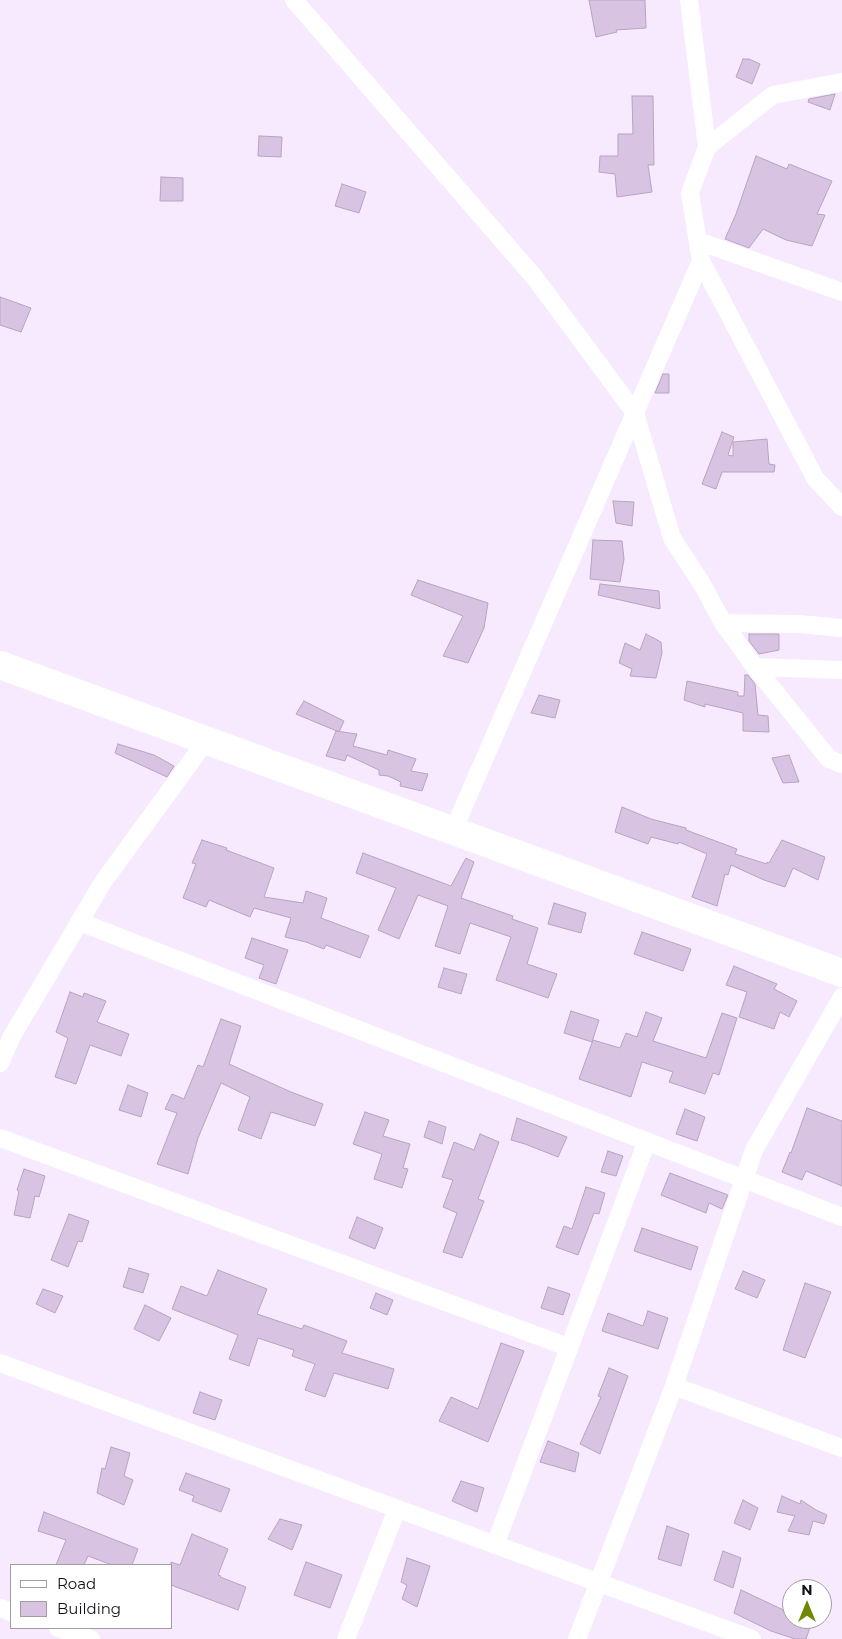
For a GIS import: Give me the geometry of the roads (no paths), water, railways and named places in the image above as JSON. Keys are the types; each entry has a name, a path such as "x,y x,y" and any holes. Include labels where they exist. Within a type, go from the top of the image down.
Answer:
{"highway":[{"path":"0,665 842,973"}],"street":[{"path":"294,0 535,278 635,413 672,538 702,584 722,623 829,758 842,764"},
{"path":"689,0 707,147 690,193 701,261 814,478 842,507"},
{"path":"707,147 773,95 842,82"},
{"path":"698,241 842,292"},
{"path":"453,831 701,261"},
{"path":"722,623 800,624 842,628"},
{"path":"755,667 842,670"},
{"path":"0,1063 12,1036 103,882 206,741"},
{"path":"80,922 842,1217"},
{"path":"577,1639 674,1386 754,1150 842,996"},
{"path":"0,1138 568,1347"},
{"path":"495,1544 647,1141"},
{"path":"0,1362 752,1639"},
{"path":"674,1386 842,1448"},
{"path":"346,1639 398,1509"},
{"path":"61,1629 90,1639"}]}
